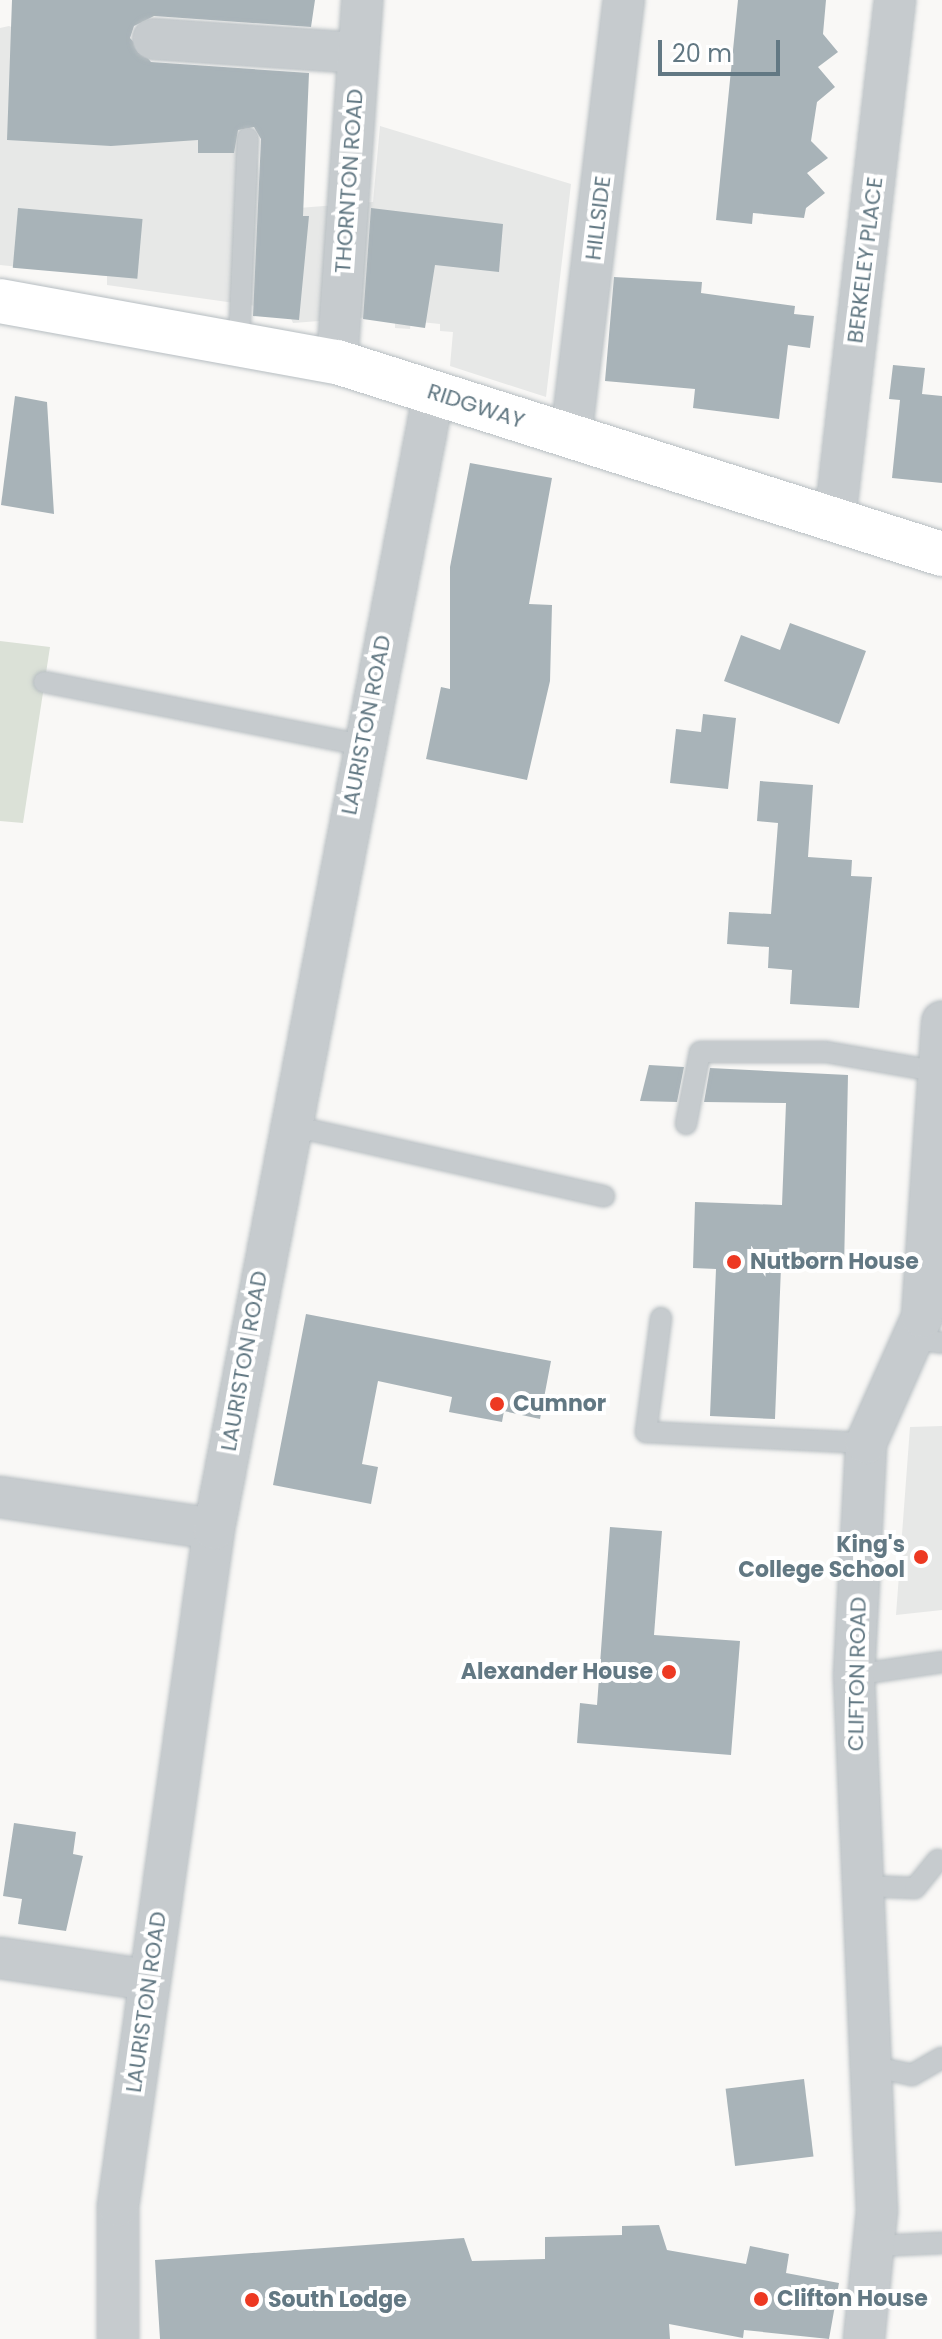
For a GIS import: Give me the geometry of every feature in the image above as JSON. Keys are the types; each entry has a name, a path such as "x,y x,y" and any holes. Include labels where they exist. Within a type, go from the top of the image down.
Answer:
{"street":[{"name":"THORNTON ROAD","path":"337,362 362,0"},
{"name":"HILLSIDE","path":"571,436 624,0"},
{"name":"BERKELEY PLACE","path":"835,519 895,0"},
{"path":"153,39 356,53"},
{"name":"RIDGWAY","path":"0,301 239,341 337,362 942,554"},
{"name":"LAURISTON ROAD","path":"118,2339 118,2206 214,1529 288,1125 434,392"},
{"name":"CLIFTON ROAD","path":"864,2339 875,2246 875,2067 854,1675 866,1443 881,1396 928,1341 934,1260 942,1022"},
{"path":"0,1497 214,1529"},
{"path":"0,1958 149,1980"}],"lane":[{"path":"239,341 248,138"},
{"path":"44,682 362,745"},
{"path":"686,1124 700,1052 826,1052 939,1072"},
{"path":"288,1125 604,1196"},
{"path":"661,1318 646,1432 866,1443"},
{"path":"854,1675 942,1662"},
{"path":"865,1886 915,1888 938,1860"},
{"path":"875,2067 912,2075 942,2058"},
{"path":"875,2246 942,2243"}],"shaded area":[{"path":"9,26 241,121 255,132 262,211 373,202 380,126 571,184 546,397 450,366 453,332 440,331 440,324 411,321 410,329 395,328 395,320 372,317 293,323 289,314 256,306 107,285 107,276 0,265 0,28"},
{"path":"0,641 50,647 23,823 0,821"},
{"name":"King's College School","path":"942,1426 942,1610 896,1615 910,1427"}],"building":[{"path":"12,0 315,0 311,27 154,16 134,26 130,38 151,62 309,73 303,216 309,216 299,320 253,316 261,139 254,127 238,130 234,153 198,153 198,140 111,146 7,140"},
{"path":"738,0 826,0 823,34 838,52 818,67 835,87 817,102 811,141 828,158 807,173 825,193 806,208 804,218 753,213 752,224 716,220"},
{"path":"18,208 143,219 137,279 13,268"},
{"path":"371,208 503,224 499,272 435,265 425,328 363,319"},
{"path":"614,277 702,282 701,293 795,306 794,314 814,316 810,348 788,345 779,419 693,408 695,389 605,381"},
{"path":"893,365 925,368 922,394 942,396 942,483 892,478 900,400 889,399"},
{"path":"15,396 47,402 54,514 1,505"},
{"path":"470,463 552,478 529,604 552,605 550,681 527,780 426,759 441,687 450,689 450,567"},
{"path":"790,623 866,651 839,724 724,681 741,635 780,650"},
{"path":"703,714 736,718 728,789 670,783 676,729 701,732"},
{"path":"760,781 813,785 808,857 852,860 851,876 872,877 859,1008 790,1004 792,970 768,968 769,947 727,944 729,912 771,914 778,823 757,821"},
{"path":"649,1065 684,1067 677,1102 640,1101"},
{"name":"Nutborn House","path":"710,1068 848,1075 844,1269 781,1267 775,1419 710,1416 716,1269 693,1268 695,1202 782,1205 786,1103 704,1102"},
{"name":"Cumnor","path":"306,1314 551,1361 540,1419 504,1411 502,1422 449,1412 452,1397 378,1381 362,1464 378,1467 371,1504 273,1485"},
{"name":"Alexander House","path":"610,1527 662,1531 654,1635 740,1641 731,1755 577,1743 580,1703 597,1705"},
{"path":"14,1823 76,1832 73,1854 83,1856 66,1931 18,1924 22,1899 3,1896"},
{"path":"804,2079 814,2156 735,2166 726,2089"},
{"path":"659,2225 667,2250 746,2264 750,2246 789,2254 786,2273 839,2283 829,2339 744,2330 743,2338 669,2324 670,2339 160,2339 155,2260 464,2238 472,2261 545,2259 545,2237 622,2235 622,2226"}],"place":[{"name":"Nutborn House","path":"734,1262"},
{"name":"Cumnor","path":"497,1404"},
{"name":"King's College School","path":"921,1557"},
{"name":"Alexander House","path":"669,1672"},
{"name":"Clifton House","path":"761,2299"},
{"name":"South Lodge","path":"252,2300"}]}
